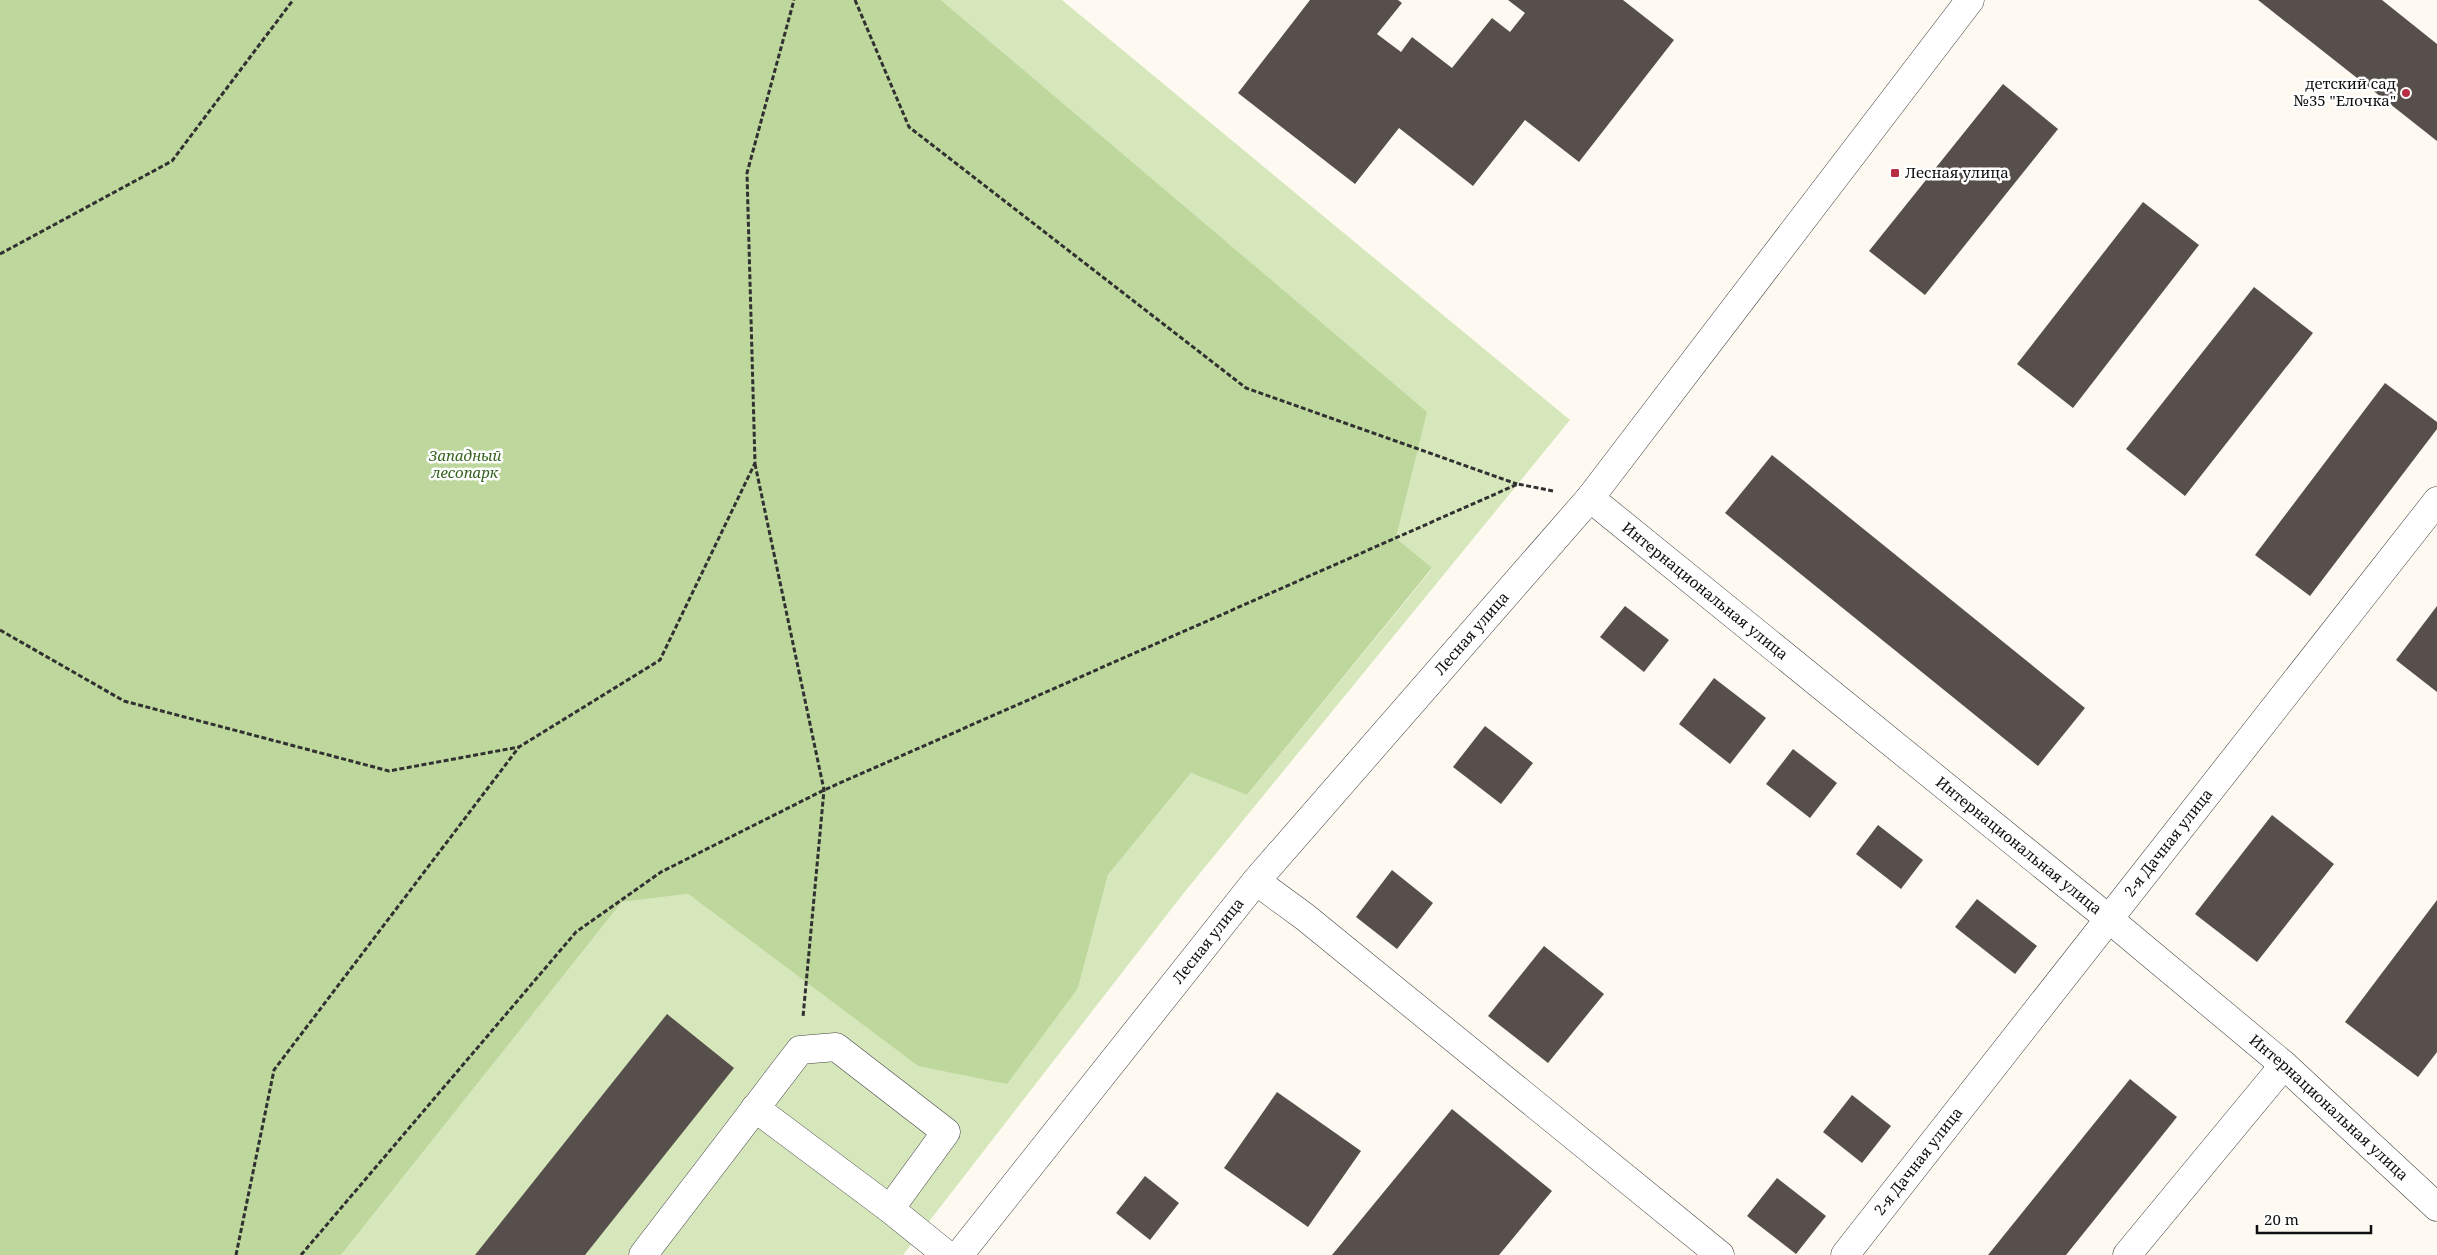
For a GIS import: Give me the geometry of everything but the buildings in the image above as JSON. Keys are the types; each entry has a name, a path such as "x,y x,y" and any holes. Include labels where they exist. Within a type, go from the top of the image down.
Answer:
{"street":[{"name":"Лесная улица","path":"959,1255 1256,881 1590,498 1970,0"},
{"name":"Интернациональная улица","path":"1590,498 2109,919 2284,1065 2437,1207"},
{"name":"2-я Дачная улица","path":"1845,1255 2437,501"},
{"path":"1256,881 1305,917 1720,1255"},
{"path":"643,1255 800,1050 836,1047 946,1132 890,1209"},
{"path":"2127,1255 2284,1065"},
{"path":"755,1108 890,1209 947,1255"}],"path":[{"path":"0,254 172,161 293,0"},
{"path":"794,0 747,173 755,463 824,790 800,1050"},
{"path":"855,0 909,127 1246,388 1518,484 1590,498"},
{"path":"236,1255 274,1070 519,747 660,660 755,463"},
{"path":"301,1255 576,932 660,872 824,790 1518,484"},
{"path":"0,630 124,701 389,771 519,747"}],"green space":[{"name":"Западный лесопарк","path":"0,0 941,0 1427,412 1396,538 1432,568 1247,795 1191,773 1108,875 1078,988 1007,1084 918,1066 688,894 622,902 341,1255 0,1255"},
{"path":"941,0 1062,0 1570,420 1183,894 903,1255 341,1255 622,902 688,894 918,1066 1078,988 1108,875 1191,773 1247,795 1432,569 1396,538 1426,412"}],"place":[{"name":"детский сад №35 \"Елочка\"","path":"2406,93"},
{"name":"Лесная улица","path":"1895,173"}]}
